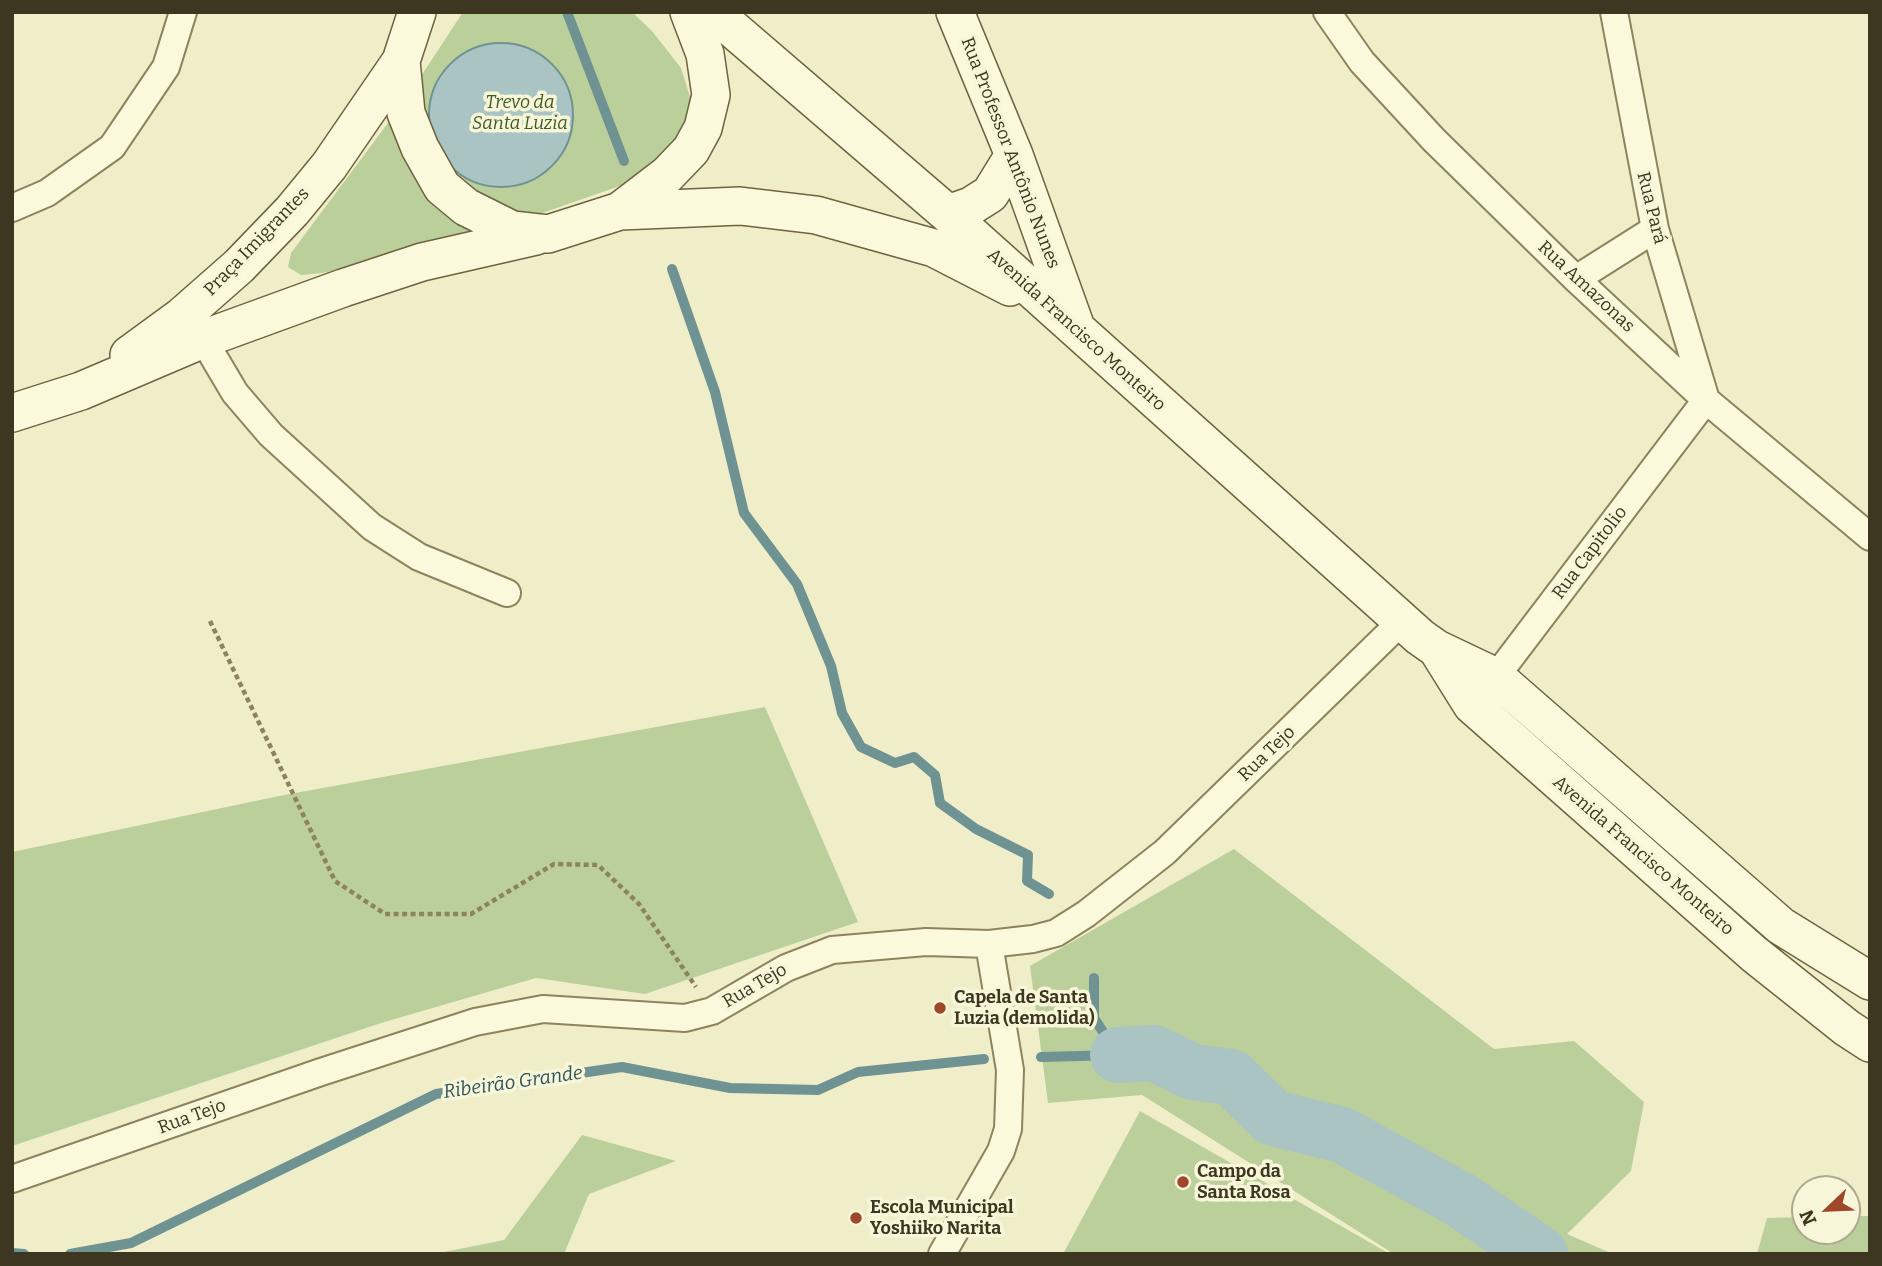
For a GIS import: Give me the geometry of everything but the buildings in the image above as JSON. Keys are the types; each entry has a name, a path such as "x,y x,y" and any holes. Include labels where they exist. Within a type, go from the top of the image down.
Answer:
{"main road":[{"path":"417,12 401,61 407,113 420,148 442,187 466,207 512,230 548,234"},
{"path":"621,211 667,175 691,150 703,128 711,94 705,54 689,12"},
{"name":"Avenida Francisco Monteiro","path":"713,12 948,214 1402,621 1437,649 1496,677 1781,926 1870,981"},
{"name":"Rua Professor Antônio Nunes","path":"955,12 1014,155 1068,323"},
{"name":"Praça Imigrantes","path":"81,391 181,317 239,266 329,166 401,61"},
{"path":"948,214 971,206 990,194 1014,155"},
{"path":"12,413 81,391 204,339 422,262 548,234 621,211 740,206 816,215 934,248 1068,323"},
{"name":"Avenida Francisco Monteiro","path":"1437,649 1472,705 1754,954 1870,1043"}],"street":[{"path":"12,208 47,193 112,146 166,67 183,12"},
{"name":"Rua Amazonas","path":"1327,12 1362,62 1434,140 1576,279 1706,400 1870,537"},
{"name":"Rua Pará","path":"1614,12 1655,229 1706,400"},
{"path":"1576,279 1655,229"},
{"path":"204,339 235,393 271,435 372,527 419,557 507,593"},
{"name":"Rua Capitolio","path":"1472,705 1706,400"},
{"name":"Rua Tejo","path":"12,1179 321,1072 475,1022 543,1009 685,1018 712,1011 786,968 832,950 926,942 989,944 1033,939 1055,933 1096,906 1164,852 1402,621"},
{"path":"942,1254 1001,1151 1008,1129 1010,1070 989,944"}],"path":[{"path":"210,621 335,881 385,914 471,914 554,864 598,865 639,904 712,1011"}],"green space":[{"name":"Trevo da Santa Luzia","path":"463,12 632,12 652,31 681,68 692,103 686,134 648,176 497,229 323,273 301,275 288,267 291,253 408,96"},
{"path":"765,707 858,922 645,994 536,978 381,1023 12,1146 12,852 279,796"},
{"path":"1234,849 1494,1049 1574,1041 1644,1102 1631,1171 1567,1234 1613,1254 1394,1254 1142,1095 1048,1103 1030,966"},
{"name":"Campo da Santa Rosa","path":"1140,1111 1390,1254 1063,1254"},
{"path":"582,1135 676,1161 589,1194 564,1254 434,1254 504,1240"},
{"path":"1861,1216 1870,1216 1870,1254 1757,1254 1767,1218 1791,1217 1791,1245 1861,1245"}],"water":[{"path":"501,43 529,48 552,64 568,87 573,115 568,143 552,166 529,182 501,187 473,182 450,166 434,143 429,115 434,87 450,64 473,48"}],"waterway":[{"name":"Ribeirão Grande","path":"567,12 624,161"},
{"path":"672,269 715,392 744,513 797,584 831,666 842,713 861,747 895,763 914,757 935,775 940,803 976,829 1028,855 1027,881 1049,894"},
{"path":"1094,978 1094,1018 1118,1055"},
{"name":"Ribeirão Grande","path":"1118,1055 1154,1053 1193,1072 1231,1077 1273,1118 1342,1135 1459,1199 1540,1254"},
{"path":"1041,1057 1118,1055"},
{"name":"Ribeirão Grande","path":"70,1254 131,1243 436,1094 622,1067 730,1088 818,1090 858,1072 984,1059"},
{"name":"Ribeirão Grande","path":"1459,1199 1497,1254"},
{"name":"Ribeirão Grande","path":"12,1253 24,1254"}],"place":[{"name":"Capela de Santa Luzia (demolida)","path":"940,1008"},
{"name":"Campo da Santa Rosa","path":"1183,1182"},
{"name":"Escola Municipal Yoshiiko Narita","path":"856,1218"}]}
